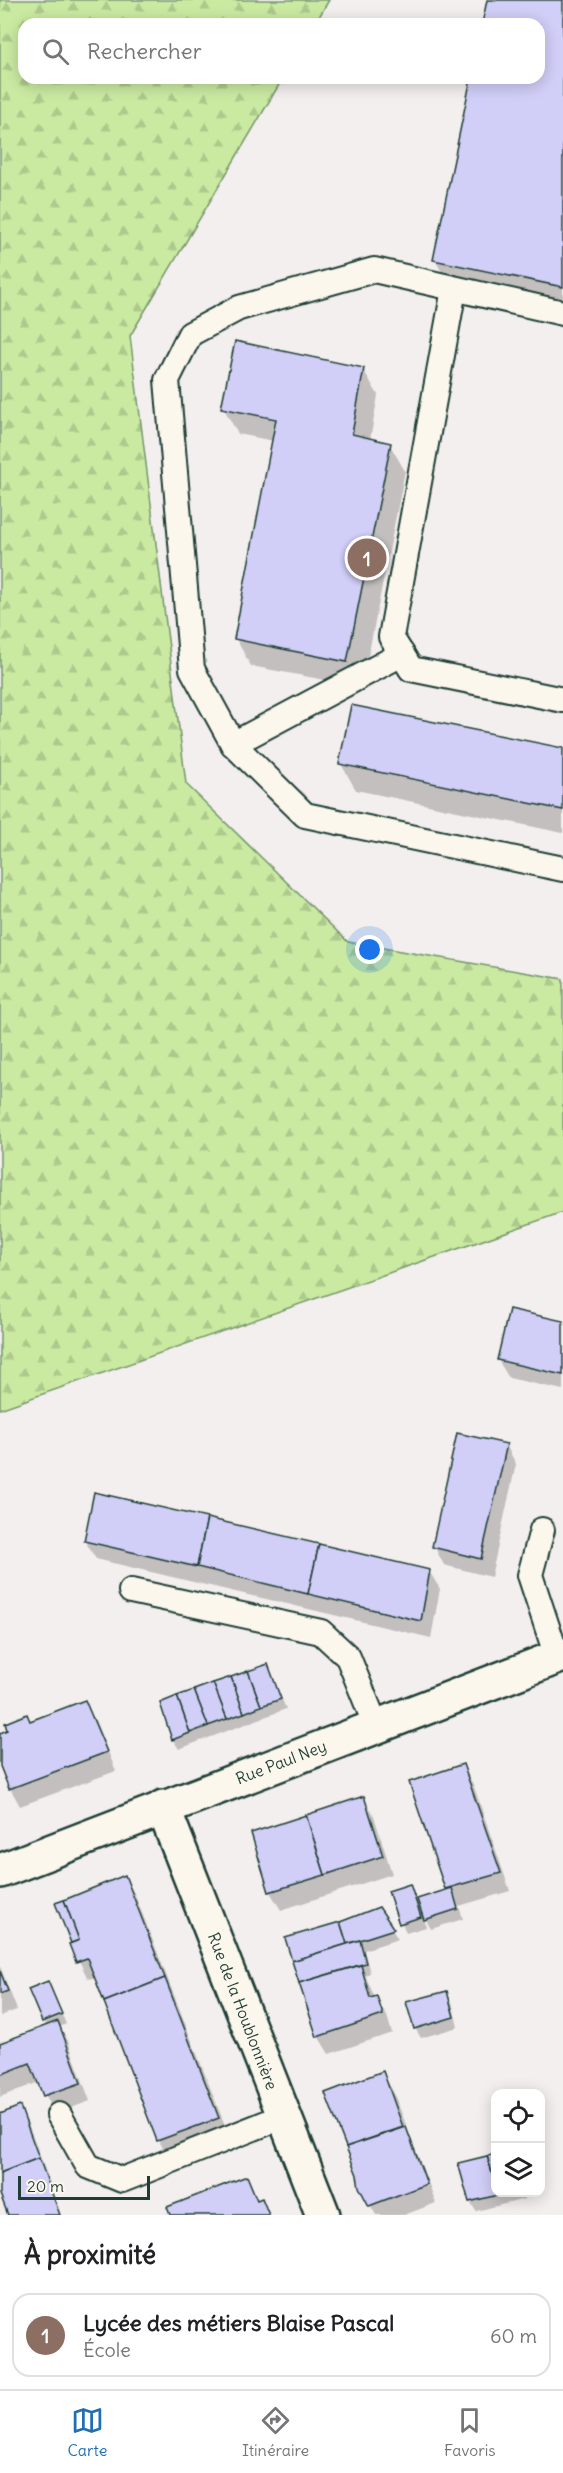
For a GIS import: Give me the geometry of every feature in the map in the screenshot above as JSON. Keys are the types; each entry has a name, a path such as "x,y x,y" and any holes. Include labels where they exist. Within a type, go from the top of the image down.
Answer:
{"street":[{"name":"Rue Paul Ney","path":"0,1871 560,1656"},
{"name":"Rue de la Houblonnière","path":"163,1807 323,2215"}],"lane":[{"path":"563,313 374,270 239,308 190,333 167,380 192,669 233,744 305,815 563,869"},
{"path":"454,289 392,638 411,669 563,700"},
{"path":"233,744 402,654"},
{"path":"542,1530 530,1575 560,1656"},
{"path":"131,1591 321,1632 348,1657 376,1726"},
{"path":"59,2115 88,2166 122,2180 284,2116"}],"green space":[{"path":"0,0 329,0 318,18 18,18 18,84 279,84 130,336 186,784 348,942 563,979 563,1212 0,1409"}],"building":[{"path":"487,0 563,0 563,287 433,260 470,84 545,84 545,18 483,18"},
{"path":"235,341 364,368 352,434 391,443 347,662 234,639 276,419 221,408"},
{"path":"351,705 563,748 563,810 339,764"},
{"path":"509,1309 563,1321 563,1375 497,1360"},
{"path":"457,1433 507,1444 481,1559 432,1547"},
{"path":"94,1492 207,1518 197,1567 84,1541"},
{"path":"207,1518 319,1544 308,1594 197,1567"},
{"path":"319,1544 430,1570 421,1621 308,1594"},
{"path":"268,1664 281,1699 261,1706 248,1671"},
{"path":"248,1671 261,1706 244,1713 231,1677"},
{"path":"231,1677 244,1713 227,1719 213,1683"},
{"path":"213,1683 227,1719 208,1726 194,1690"},
{"path":"194,1690 208,1726 190,1733 177,1696"},
{"path":"177,1696 190,1733 172,1740 160,1703"},
{"path":"85,1700 107,1752 9,1789 0,1766 0,1733 7,1730 5,1723 27,1714 30,1721"},
{"path":"463,1764 501,1873 445,1889 409,1782"},
{"path":"364,1796 383,1856 325,1875 306,1815"},
{"path":"306,1815 325,1875 269,1892 251,1833"},
{"path":"125,1875 165,1978 104,2002 87,1958 76,1962 69,1944 79,1940 64,1900"},
{"path":"410,1884 421,1917 399,1924 388,1891"},
{"path":"452,1888 458,1909 424,1920 417,1899"},
{"path":"64,1900 79,1940 71,1943 55,1903"},
{"path":"379,1907 394,1929 347,1944 340,1922"},
{"path":"340,1922 347,1944 292,1961 285,1938"},
{"path":"360,1940 366,1963 299,1983 292,1961"},
{"path":"361,1965 370,1998 377,1996 383,2015 317,2037 299,1983"},
{"path":"0,1971 8,1991 0,1994"},
{"path":"165,1978 219,2118 157,2141 104,2002"},
{"path":"48,1981 62,2014 42,2022 28,1989"},
{"path":"447,1991 454,2017 414,2029 406,2002"},
{"path":"58,2021 81,2083 43,2096 30,2063 0,2075 0,2043"},
{"path":"383,2071 403,2127 346,2147 325,2093"},
{"path":"20,2106 39,2158 0,2173 0,2114"},
{"path":"406,2127 427,2184 369,2206 359,2187 357,2175 346,2147"},
{"path":"491,2155 491,2169 487,2156"},
{"path":"487,2156 491,2170 491,2197 469,2202 458,2163"},
{"path":"39,2158 60,2215 8,2215 0,2194 0,2173"},
{"path":"247,2176 257,2200 262,2198 269,2215 170,2215 167,2207"}],"place":[{"name":"Lycée des métiers Blaise Pascal","path":"367,558"}]}
